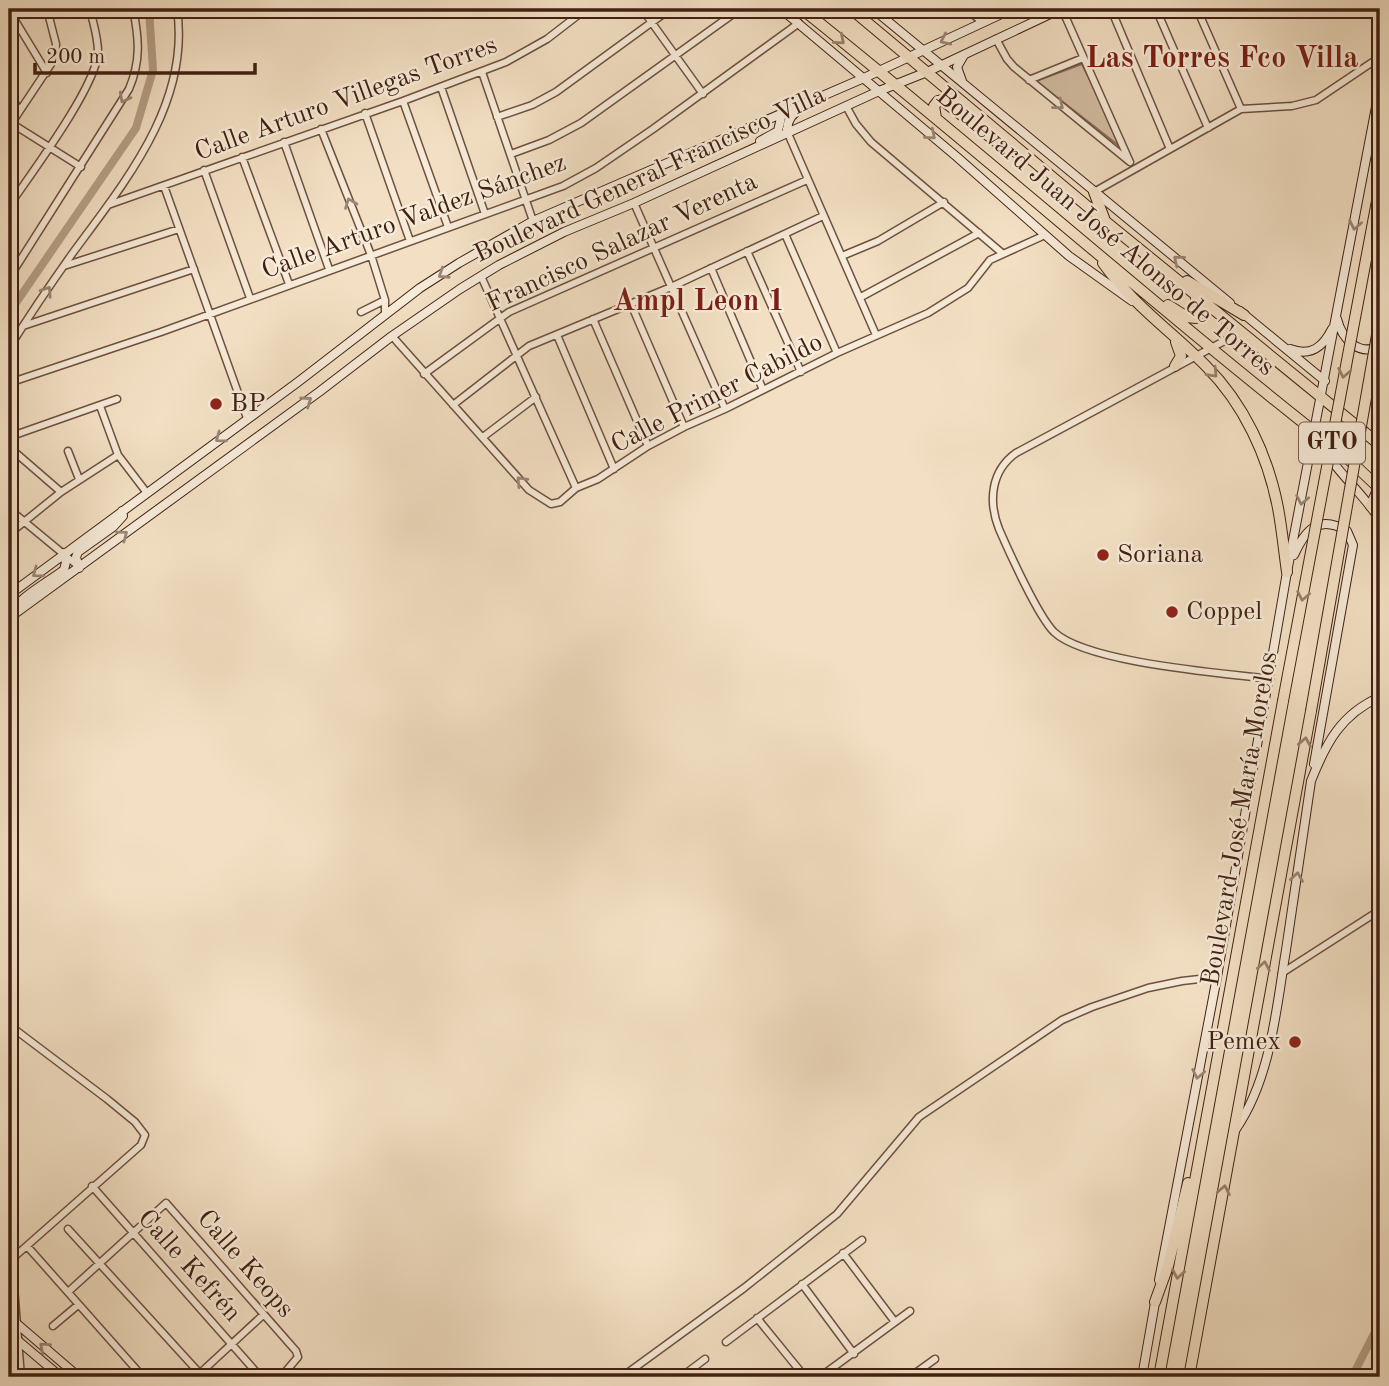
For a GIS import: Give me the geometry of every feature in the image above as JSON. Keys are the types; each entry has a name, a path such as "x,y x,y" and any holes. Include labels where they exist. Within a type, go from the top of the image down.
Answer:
{"main road":[{"name":"Boulevard Juan José Alonso de Torres","path":"802,9 1380,487"},
{"name":"Boulevard Juan José Alonso de Torres","path":"852,9 1105,221 1380,445"},
{"path":"936,118 934,106 938,100 942,100 1002,146 1016,154 1030,157"},
{"name":"Boulevard José María Morelos","path":"1159,1377 1380,185"},
{"path":"1094,192 1105,221"},
{"path":"1097,254 1140,307 1196,356 1232,396 1259,444 1279,510 1287,572"},
{"path":"1163,267 1244,315"},
{"path":"1116,269 1182,314 1196,318 1202,307 1189,289"},
{"name":"Boulevard José María Morelos","path":"1189,1377 1380,318"},
{"path":"1172,335 1181,351 1175,366"},
{"path":"1371,506 1380,487"},
{"path":"1155,1302 1168,1266 1189,1180 1203,1139"}],"street":[{"path":"25,9 11,18 47,73"},
{"path":"47,9 56,51 53,63 10,122 80,167"},
{"path":"9,206 88,85 96,62 96,38 90,9"},
{"path":"9,278 121,104 135,74 139,48 133,9"},
{"path":"9,348 140,157 167,103 176,61 177,9"},
{"name":"Calle Arturo Villegas Torres","path":"108,205 482,72 526,51 586,9"},
{"path":"642,9 703,94"},
{"path":"497,117 532,105 556,92 670,9"},
{"path":"511,154 572,128 740,9"},
{"path":"781,9 1045,235 1140,307"},
{"path":"873,9 1325,381"},
{"path":"967,9 982,22"},
{"name":"Boulevard General Francisco Villa","path":"9,595 385,314 459,263 533,221 864,78 1012,9"},
{"path":"1062,9 1134,170"},
{"name":"Boulevard General Francisco Villa","path":"9,618 392,336 481,276 564,232 927,72 1062,9"},
{"path":"1111,9 1170,149"},
{"path":"1156,9 1208,128"},
{"path":"1196,9 1241,109"},
{"name":"Calle Arturo Valdez Sánchez","path":"9,383 210,314 563,186 596,168 799,23"},
{"path":"996,39 1007,59 1029,80 1130,162"},
{"path":"966,54 958,63 957,71 970,91"},
{"path":"1094,192 1241,109 1292,106 1316,100 1380,57"},
{"path":"1029,80 1083,58"},
{"path":"788,133 789,121 794,113 826,99 839,88 845,80 846,63"},
{"path":"482,72 533,221"},
{"path":"1142,1377 1217,977 1287,572 1380,86"},
{"path":"441,87 485,214"},
{"path":"9,93 19,110"},
{"path":"403,101 448,227"},
{"path":"846,106 871,142 1002,253"},
{"path":"365,113 410,241"},
{"path":"782,113 807,180 876,335"},
{"path":"714,166 774,133 780,128 782,113"},
{"path":"321,129 370,255 385,300 385,314"},
{"path":"284,142 329,269"},
{"path":"242,157 289,284"},
{"path":"204,170 250,299"},
{"name":"Francisco Salazar Verenta","path":"424,374 499,318 807,180"},
{"path":"164,186 247,418"},
{"path":"842,256 860,250 944,202"},
{"path":"634,203 725,410"},
{"path":"453,405 529,346 671,287 823,216"},
{"path":"64,266 179,229"},
{"path":"860,297 979,233"},
{"path":"785,234 837,353"},
{"name":"Calle Primer Cabildo","path":"483,437 537,497 551,504 560,502 576,488 598,479 648,446 684,427 725,410 837,353 928,313 962,293 983,267 1002,253 1045,235"},
{"path":"747,251 801,372"},
{"path":"711,268 762,390"},
{"path":"23,327 194,269"},
{"path":"481,276 576,488"},
{"path":"360,312 385,300"},
{"path":"631,304 684,427"},
{"path":"1279,343 1300,352 1313,351 1323,344 1337,316"},
{"path":"1337,316 1339,328 1347,341 1363,349 1380,346"},
{"path":"593,319 648,446"},
{"path":"1241,332 1008,458 1001,466 993,486 998,526 1038,608 1048,625 1064,640 1091,650 1144,662 1270,679"},
{"path":"556,335 614,469"},
{"path":"392,336 483,437 536,397"},
{"path":"9,437 117,399"},
{"path":"100,406 118,455 146,493"},
{"path":"1315,433 1334,465 1380,520"},
{"path":"9,447 61,492"},
{"path":"68,451 79,480"},
{"path":"9,534 61,492 118,455"},
{"path":"9,509 79,568"},
{"path":"79,568 76,557 78,552 118,523 123,516 122,512"},
{"path":"1234,1131 1248,1111 1259,1087 1282,973 1311,781 1352,554 1353,545 1347,531 1332,524 1314,527 1300,541 1287,572"},
{"path":"9,618 10,612 17,605 64,570 64,553"},
{"path":"1311,781 1323,751 1338,727 1363,705 1380,698"},
{"path":"1282,973 1380,910"},
{"path":"622,1377 744,1288 837,1214 919,1117 1062,1020 1148,988 1217,977"},
{"path":"9,1025 135,1122 145,1135 141,1145 13,1258"},
{"name":"Calle Kefrén","path":"92,1186 257,1373"},
{"name":"Calle Keops","path":"133,1233 166,1203 296,1351 298,1357 288,1371"},
{"path":"9,1223 13,1258 12,1320 21,1377"},
{"path":"68,1229 199,1376 263,1315"},
{"path":"68,1293 133,1233"},
{"path":"726,1342 862,1240"},
{"path":"27,1245 144,1377"},
{"path":"843,1253 895,1322"},
{"path":"802,1284 854,1353"},
{"path":"52,1326 78,1305"},
{"path":"820,1377 910,1311"},
{"path":"757,1318 805,1377"},
{"path":"12,1320 79,1377"},
{"path":"9,1333 61,1377"},
{"path":"681,1377 705,1359"},
{"path":"910,1377 935,1359"},
{"path":"281,1377 288,1371 295,1376"}],"shaded area":[{"path":"1082,64 1120,140 1118,145 1036,81"}],"waterway":[{"path":"9,313 136,128 153,70 149,9"},
{"path":"1352,1377 1380,1322"}],"place":[{"name":"BP","path":"216,404"},
{"name":"Soriana","path":"1103,555"},
{"name":"Coppel","path":"1172,612"},
{"name":"Pemex","path":"1295,1042"}],"district":[{"name":"Las Torres Fco Villa","path":"1222,59"},
{"name":"Ampl Leon 1","path":"699,302"}]}
